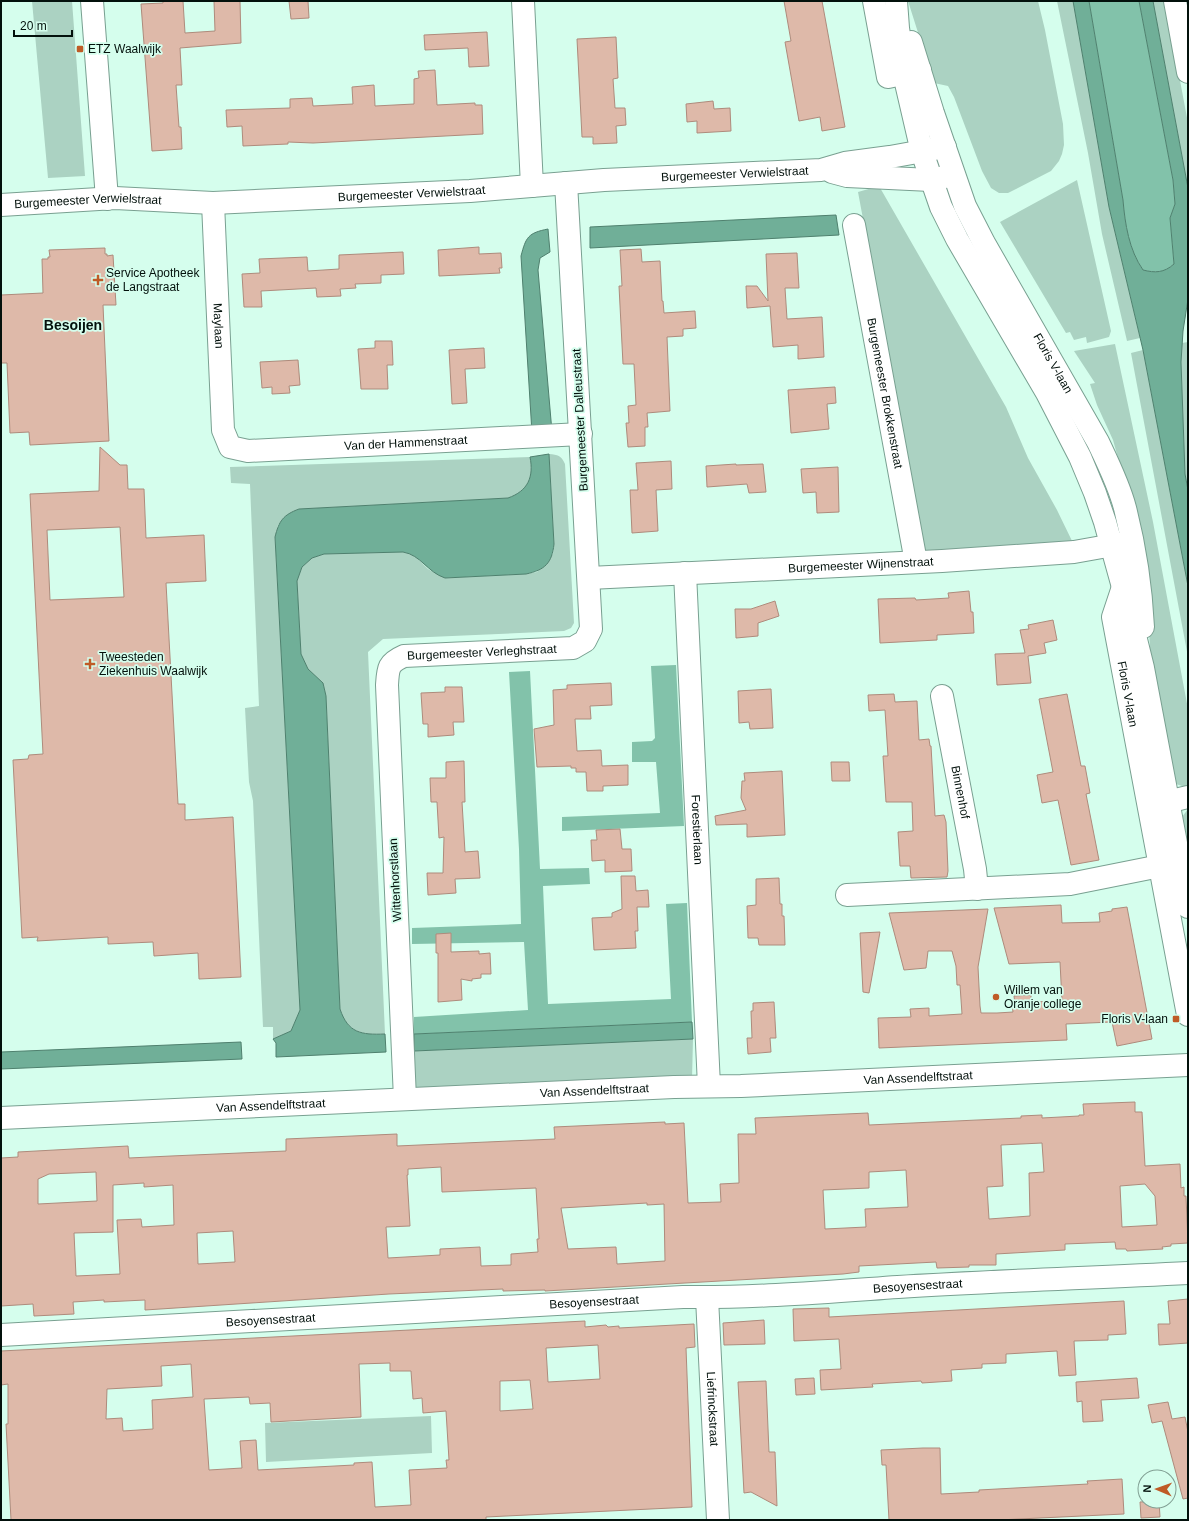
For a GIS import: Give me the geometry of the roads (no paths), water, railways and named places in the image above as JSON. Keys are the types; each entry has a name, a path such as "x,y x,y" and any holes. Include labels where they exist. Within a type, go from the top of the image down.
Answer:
{"street":[{"path":"92,1 107,199"},
{"path":"523,1 532,186"},
{"path":"874,1 888,77 912,72"},
{"name":"Floris V-laan","path":"897,1 912,72 922,152 931,180 941,207 957,239 1046,393 1080,457 1095,493 1122,544 1141,593 1143,668"},
{"path":"1175,1 1188,72"},
{"name":"Floris V-laan","path":"912,72 945,148 965,206 984,243 1098,442 1125,507 1122,544 1123,587 1178,799 1188,907"},
{"name":"Burgemeester Verwielstraat","path":"1,205 107,199 157,199 213,203 470,191 604,180 821,170 845,163 945,148"},
{"name":"Burgemeester Verwielstraat","path":"821,170 847,176 931,180 954,175"},
{"name":"Burgemeester Dalleustraat","path":"566,183 591,629 585,641 573,648"},
{"name":"Maylaan","path":"213,203 223,430 230,447"},
{"name":"Burgemeester Brokkenstraat","path":"854,225 916,562"},
{"name":"Van der Hammenstraat","path":"230,447 248,451 581,434"},
{"name":"Burgemeester Wijnenstraat","path":"589,578 916,562 1074,552 1122,544"},
{"name":"Forestierlaan","path":"685,573 709,1086"},
{"name":"Floris V-laan","path":"1123,587 1113,618 1188,1015"},
{"name":"Burgemeester Verleghstraat","path":"393,661 404,656 573,648"},
{"name":"Wittenhorstlaan","path":"393,661 388,671 387,685 405,1099"},
{"name":"Binnenhof","path":"942,696 975,869 976,889"},
{"path":"847,895 1070,884 1160,866"},
{"name":"Van Assendelftstraat","path":"1,1118 1188,1065"},
{"name":"Besoyensestraat","path":"1,1335 683,1297 734,1298 843,1292 897,1287 1188,1273"},
{"name":"Liefrinckstraat","path":"707,1298 718,1520"}],"place":[{"name":"ETZ Waalwijk","path":"80,49"},
{"name":"Service Apotheek de Langstraat","path":"98,280"},
{"name":"Tweesteden Ziekenhuis Waalwijk","path":"90,664"},
{"name":"Willem van Oranje college","path":"996,997"},
{"name":"Floris V-laan","path":"1176,1019"}],"district":[{"name":"Besoijen","path":"73,325"}]}
